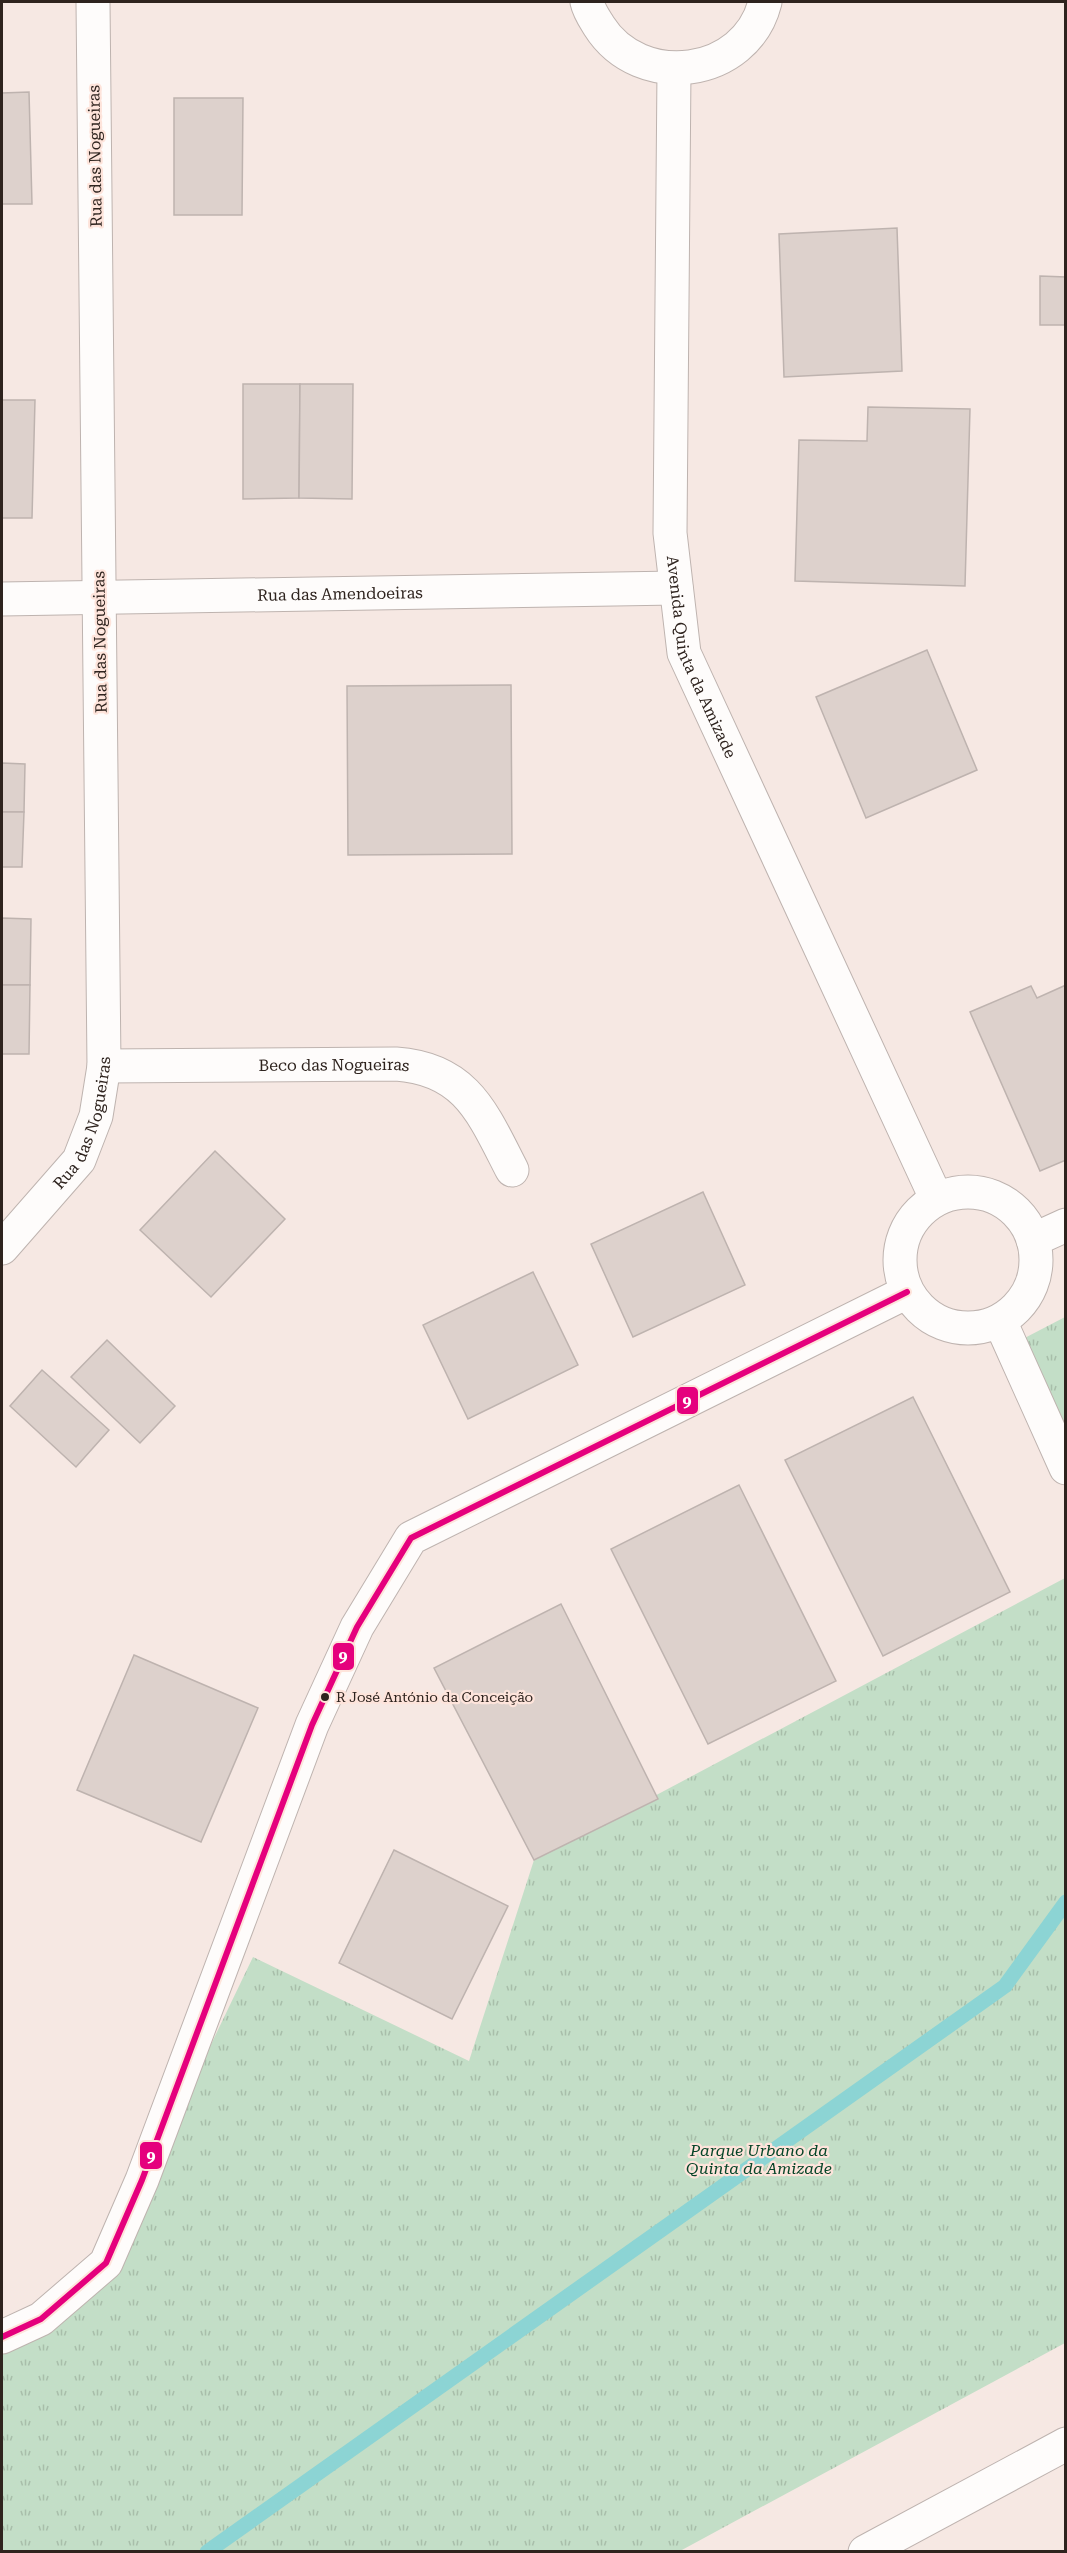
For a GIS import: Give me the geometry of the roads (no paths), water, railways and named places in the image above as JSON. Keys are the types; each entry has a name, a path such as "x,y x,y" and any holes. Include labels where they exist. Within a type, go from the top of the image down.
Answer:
{"street":[{"name":"Rua das Nogueiras","path":"2,1248 79,1160 96,1116 104,1066 93,2"},
{"path":"587,2 588,9 608,40 638,62 674,70 709,63 741,44 762,14 765,2"},
{"name":"Avenida Quinta da Amizade","path":"674,70 670,533 684,653 936,1198"},
{"name":"Rua das Amendoeiras","path":"2,599 676,588"},
{"name":"Beco das Nogueiras","path":"104,1066 396,1064 422,1068 448,1080 474,1099 512,1170"},
{"path":"961,1191 988,1194 1012,1207 1029,1227 1033,1240 1036,1253 1034,1280 1021,1304 1000,1321 973,1329 947,1326 924,1313 907,1292 899,1266 902,1239 915,1215 936,1198 961,1191"},
{"path":"1033,1240 1065,1225"},
{"path":"2,2337 41,2319 106,2263 142,2180 312,1725 357,1627 411,1538 907,1292"},
{"path":"1000,1321 1065,1468"},
{"path":"865,2552 1065,2444"}],"waterway":[{"path":"207,2552 1005,1986 1066,1902"}],"place":[{"name":"R José António da Conceição","path":"325,1697"}],"park label":[{"name":"Parque Urbano da Quinta da Amizade","path":"759,2159"}]}
